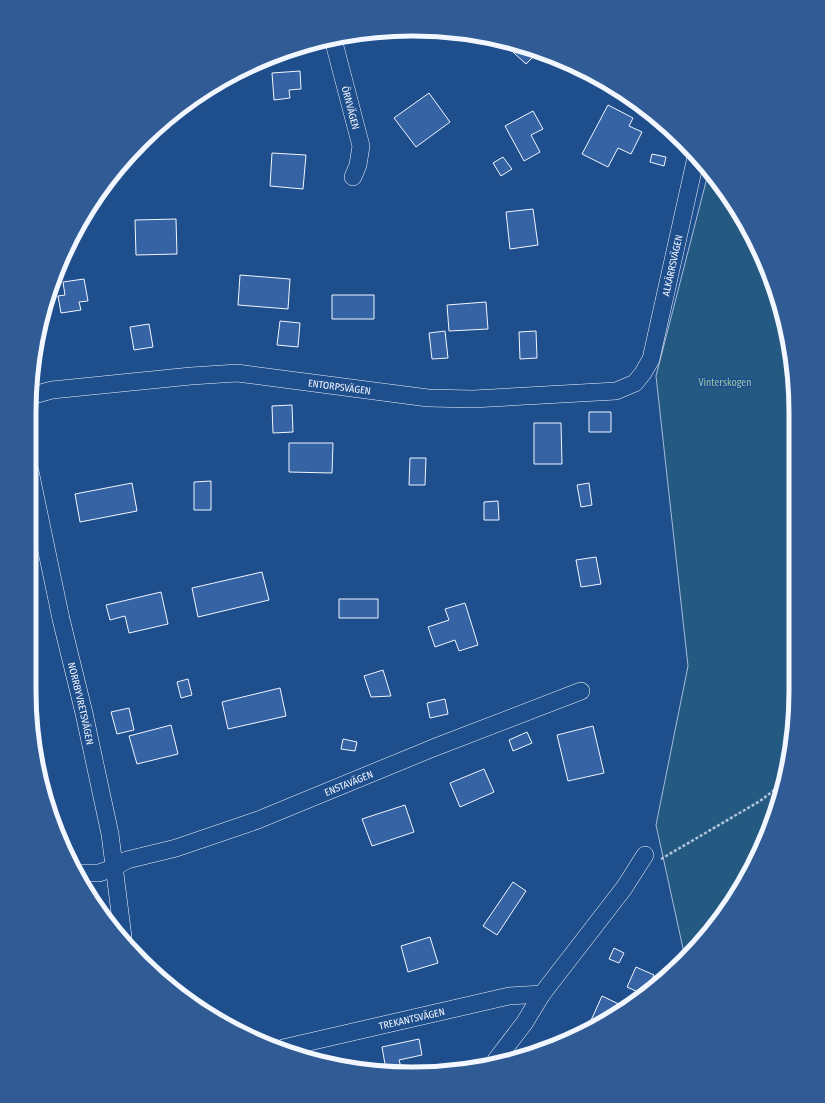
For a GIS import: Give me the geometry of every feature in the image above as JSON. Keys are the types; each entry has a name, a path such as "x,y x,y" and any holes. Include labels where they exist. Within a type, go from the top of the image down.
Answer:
{"street":[{"name":"ÖRNVÄGEN","path":"334,44 361,146 358,165 353,177"},
{"name":"ALKÄRRSVÄGEN","path":"644,373 651,359 695,163"},
{"name":"ENTORPSVÄGEN","path":"37,394 52,390 191,376 238,373 428,398 473,399 616,391 634,383 644,373"},
{"name":"NORRBYVRETSVÄGEN","path":"36,500 61,619 84,712 109,827 122,930"},
{"name":"ENSTAVÄGEN","path":"83,874 99,873 114,868 127,860 176,848 258,820 426,751 581,691"},
{"path":"498,1057 525,1022 542,994 624,888 652,858"},
{"name":"TREKANTSVÄGEN","path":"290,1046 509,996 542,994"}],"path":[{"path":"652,858 760,801 776,789"}],"green space":[{"name":"Vinterskogen","path":"707,178 726,203 739,224 760,268 776,315 786,363 789,412 789,690 786,740 782,764 769,812 760,835 739,879 726,900 696,939 684,952 656,825 688,666 656,376"}],"building":[{"path":"510,49 534,56 526,64"},
{"path":"300,71 301,89 289,90 290,98 274,100 272,73"},
{"path":"429,93 450,122 416,147 394,118"},
{"path":"608,105 633,118 629,126 642,132 631,154 618,148 608,167 582,154"},
{"path":"533,111 543,129 531,135 540,152 524,161 505,126"},
{"path":"272,153 306,155 303,189 270,186"},
{"path":"652,154 666,157 664,166 650,162"},
{"path":"503,157 512,169 501,176 493,163"},
{"path":"533,209 538,245 510,249 506,212"},
{"path":"176,219 177,254 136,255 135,220"},
{"path":"240,275 290,279 288,309 238,305"},
{"path":"84,279 88,301 79,302 81,310 61,313 58,296 65,295 63,282"},
{"path":"332,295 374,295 374,319 332,319"},
{"path":"486,302 488,329 449,331 447,305"},
{"path":"280,321 300,323 298,347 277,345"},
{"path":"149,324 153,347 134,350 130,327"},
{"path":"445,331 448,358 432,359 429,333"},
{"path":"536,331 537,358 520,359 519,332"},
{"path":"292,405 293,432 273,433 272,406"},
{"path":"589,412 611,412 611,432 589,432"},
{"path":"534,423 561,423 562,464 534,464"},
{"path":"289,443 333,443 332,473 289,472"},
{"path":"410,458 426,458 425,485 409,485"},
{"path":"211,481 211,510 194,510 194,482"},
{"path":"132,483 137,511 80,522 75,494"},
{"path":"589,483 592,505 581,507 577,485"},
{"path":"498,501 499,520 484,520 484,502"},
{"path":"596,557 601,584 581,587 576,560"},
{"path":"262,572 269,600 198,617 192,588"},
{"path":"161,592 168,624 129,633 125,616 110,620 106,605"},
{"path":"339,599 378,599 378,618 339,618"},
{"path":"465,603 478,645 459,651 455,640 435,647 428,627 449,620 445,609"},
{"path":"383,670 391,696 371,697 364,676"},
{"path":"188,679 192,695 181,698 177,682"},
{"path":"280,688 286,716 228,729 222,702"},
{"path":"445,699 448,714 430,718 427,703"},
{"path":"129,708 134,730 117,734 111,712"},
{"path":"171,725 178,754 137,764 129,736"},
{"path":"593,726 604,773 568,781 557,735"},
{"path":"527,732 532,743 513,751 509,740"},
{"path":"343,739 357,742 355,751 341,749"},
{"path":"484,769 494,792 460,807 450,783"},
{"path":"405,805 414,832 372,846 362,819"},
{"path":"513,882 526,891 497,935 483,926"},
{"path":"430,937 438,963 408,972 401,946"},
{"path":"614,948 624,953 619,963 609,959"},
{"path":"636,967 654,975 651,982 638,992 627,987"},
{"path":"602,996 621,1005 601,1017 590,1022"},
{"path":"419,1039 422,1055 399,1060 401,1067 385,1066 382,1047"}]}
